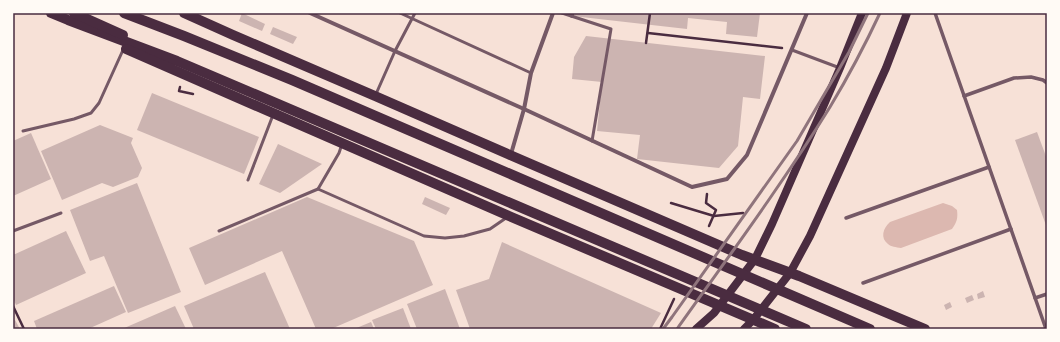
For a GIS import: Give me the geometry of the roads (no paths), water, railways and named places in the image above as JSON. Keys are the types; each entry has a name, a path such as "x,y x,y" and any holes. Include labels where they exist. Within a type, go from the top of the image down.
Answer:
{"main road":[{"path":"43,13 509,216 775,329"},
{"path":"51,13 177,61 806,329"},
{"path":"74,13 177,61"},
{"path":"124,13 184,36 321,93 870,329"},
{"path":"140,13 184,36"},
{"path":"184,13 510,155 925,329"},
{"path":"696,329 714,313 755,259 772,224 840,68 862,13"},
{"path":"744,329 753,320 790,273 810,236 886,68 907,13"}],"street":[{"path":"310,13 524,109 692,187 728,179 747,155 807,13"},
{"path":"510,155 524,109 531,73 553,13"},
{"path":"935,13 1046,329"},
{"path":"964,96 1014,78 1030,77 1047,82"},
{"path":"846,218 989,167"},
{"path":"863,283 1011,228"},
{"path":"1035,298 1047,294"}],"lane":[{"path":"400,13 531,73"},
{"path":"376,96 395,51 415,13"},
{"path":"562,13 611,28 592,141"},
{"path":"23,131 74,119 91,113 99,103 124,48"},
{"path":"792,50 840,68"},
{"path":"248,180 274,114"},
{"path":"219,231 318,189 339,153 342,143"},
{"path":"318,189 424,236 445,238 464,236 490,228 509,216"},
{"path":"13,231 61,213"}],"railway":[{"path":"663,329 797,141 849,52 868,13"},
{"path":"677,329 794,163 830,107 850,73 880,13"}]}
